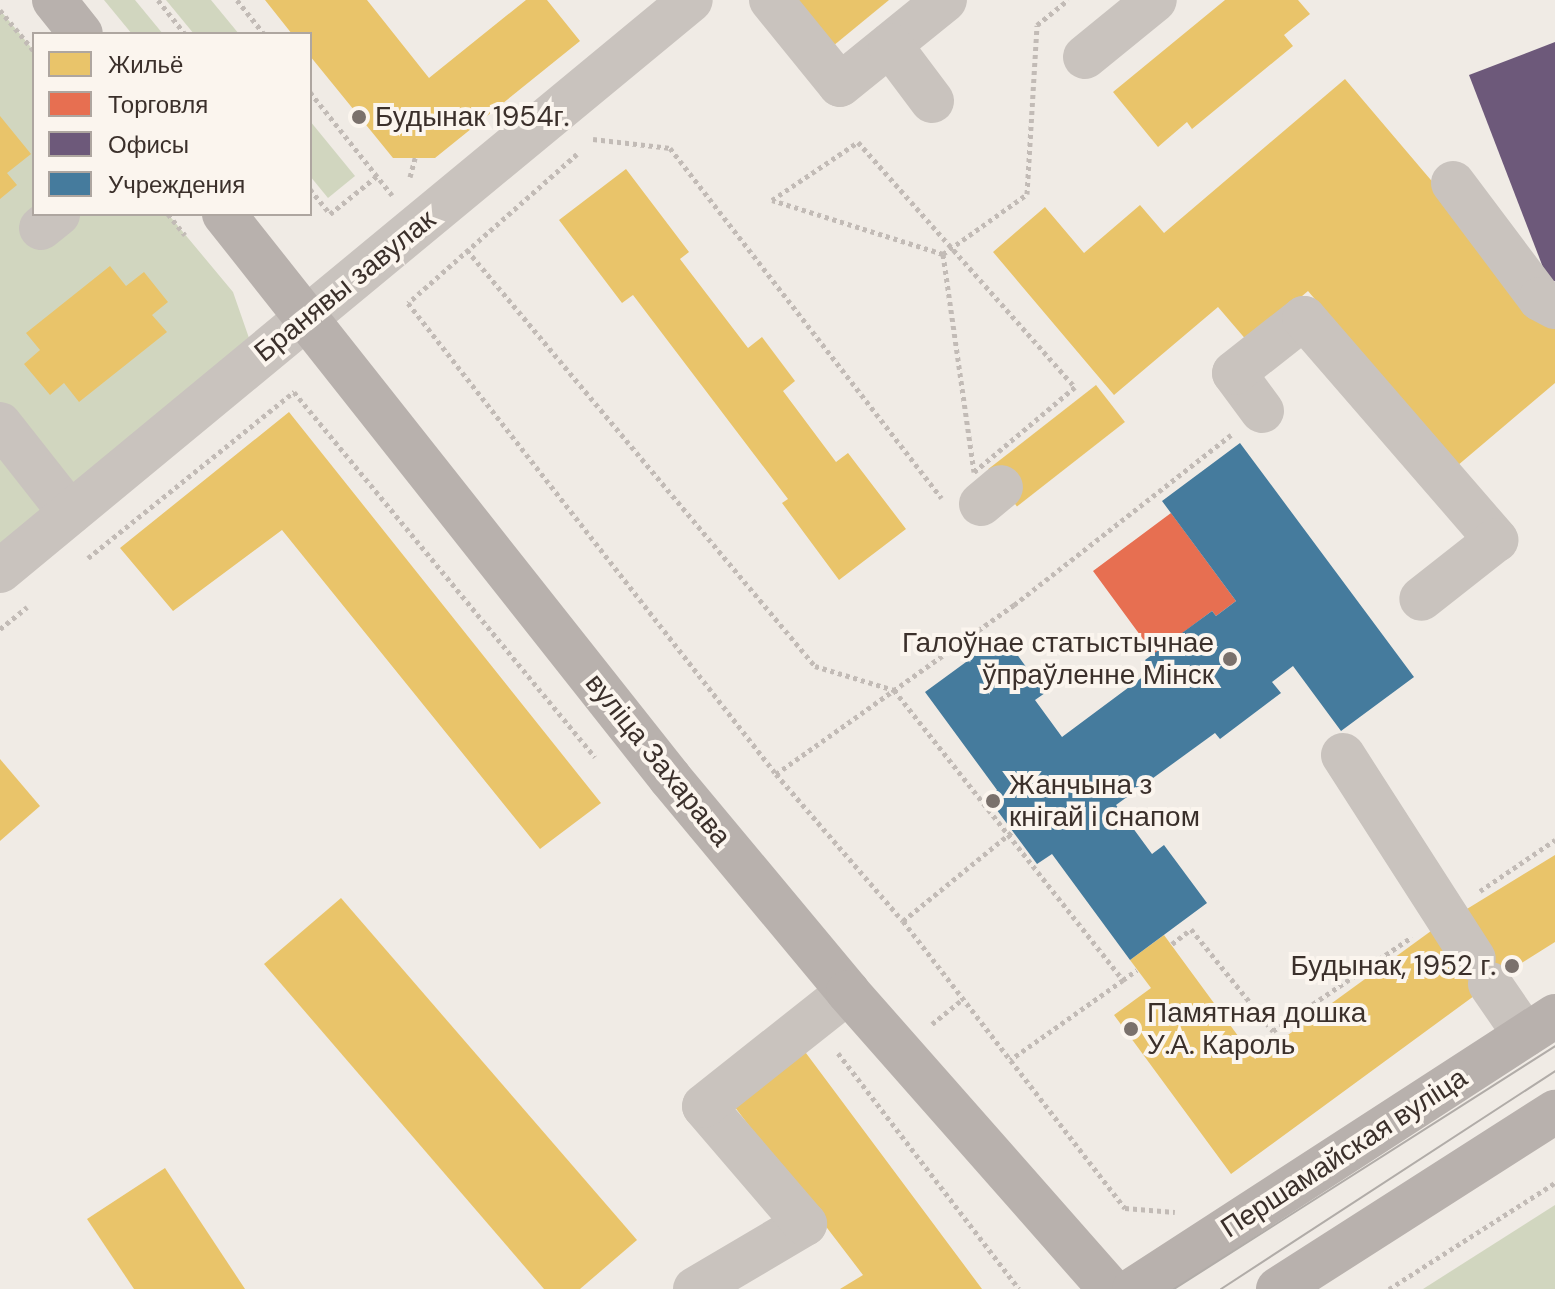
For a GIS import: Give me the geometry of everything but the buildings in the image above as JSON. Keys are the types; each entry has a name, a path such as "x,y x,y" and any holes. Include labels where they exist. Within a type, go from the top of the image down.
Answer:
{"main road":[{"path":"54,0 79,32"},
{"name":"вуліца Захарава","path":"226,216 670,778 848,992 1110,1289"},
{"name":"Першамайская вуліца","path":"1134,1289 1540,1026"},
{"path":"1278,1289 1555,1112"}],"street":[{"name":"Бранявы завулак","path":"0,571 691,0"},
{"path":"771,0 840,85 945,0"},
{"path":"1085,57 1155,0"},
{"path":"890,45 932,101"},
{"path":"1453,183 1540,299 1555,307"},
{"path":"1262,411 1234,373 1304,318 1496,540 1421,599"},
{"path":"0,424 70,513"},
{"path":"1343,755 1482,972 1540,1026"},
{"path":"695,1289 805,1224 704,1106 811,1018 848,992"}],"path":[{"path":"158,0 183,32"},
{"path":"237,0 262,32"},
{"path":"943,254 974,472 1075,387 953,248 858,142 772,200 943,254 953,248 1027,194 1037,25 1068,0"},
{"path":"0,10 32,49"},
{"path":"312,95 394,198"},
{"path":"605,129 408,303 776,774 903,921 1125,1208 1181,1213"},
{"path":"593,139 670,148 976,498"},
{"path":"312,192 330,214 377,176"},
{"path":"467,250 815,666 894,690 1011,832 1123,980"},
{"path":"79,565 294,392 598,760"},
{"path":"776,774 1014,605 1262,411"},
{"path":"0,629 31,604"},
{"path":"903,921 1011,832"},
{"path":"1172,944 1191,929 1273,1031 1555,840"},
{"path":"1010,1060 1137,970"},
{"path":"811,1018 1019,1289"},
{"path":"1389,1289 1555,1183"}],"green space":[{"path":"104,0 135,0 161,32 130,32"},
{"path":"166,0 211,0 237,32 192,32"},
{"path":"0,10 32,49 32,216 170,216 233,292 249,338 0,551"},
{"path":"312,123 355,176 328,198 312,178"},
{"path":"1555,1205 1555,1289 1423,1289"}],"tram line":[{"path":"1174,1289 1555,1046"},
{"path":"1221,1289 1555,1071"}],"place":[{"name":"Будынак 1954г.","path":"359,117"},
{"name":"Галоўнае статыстычнае ўпраўленне Мінск","path":"1230,659"},
{"name":"Жанчына з кнігай і снапом","path":"993,801"},
{"name":"Будынак, 1952 г.","path":"1512,966"},
{"name":"Памятная дошка У.А. Кароль","path":"1131,1029"}]}
